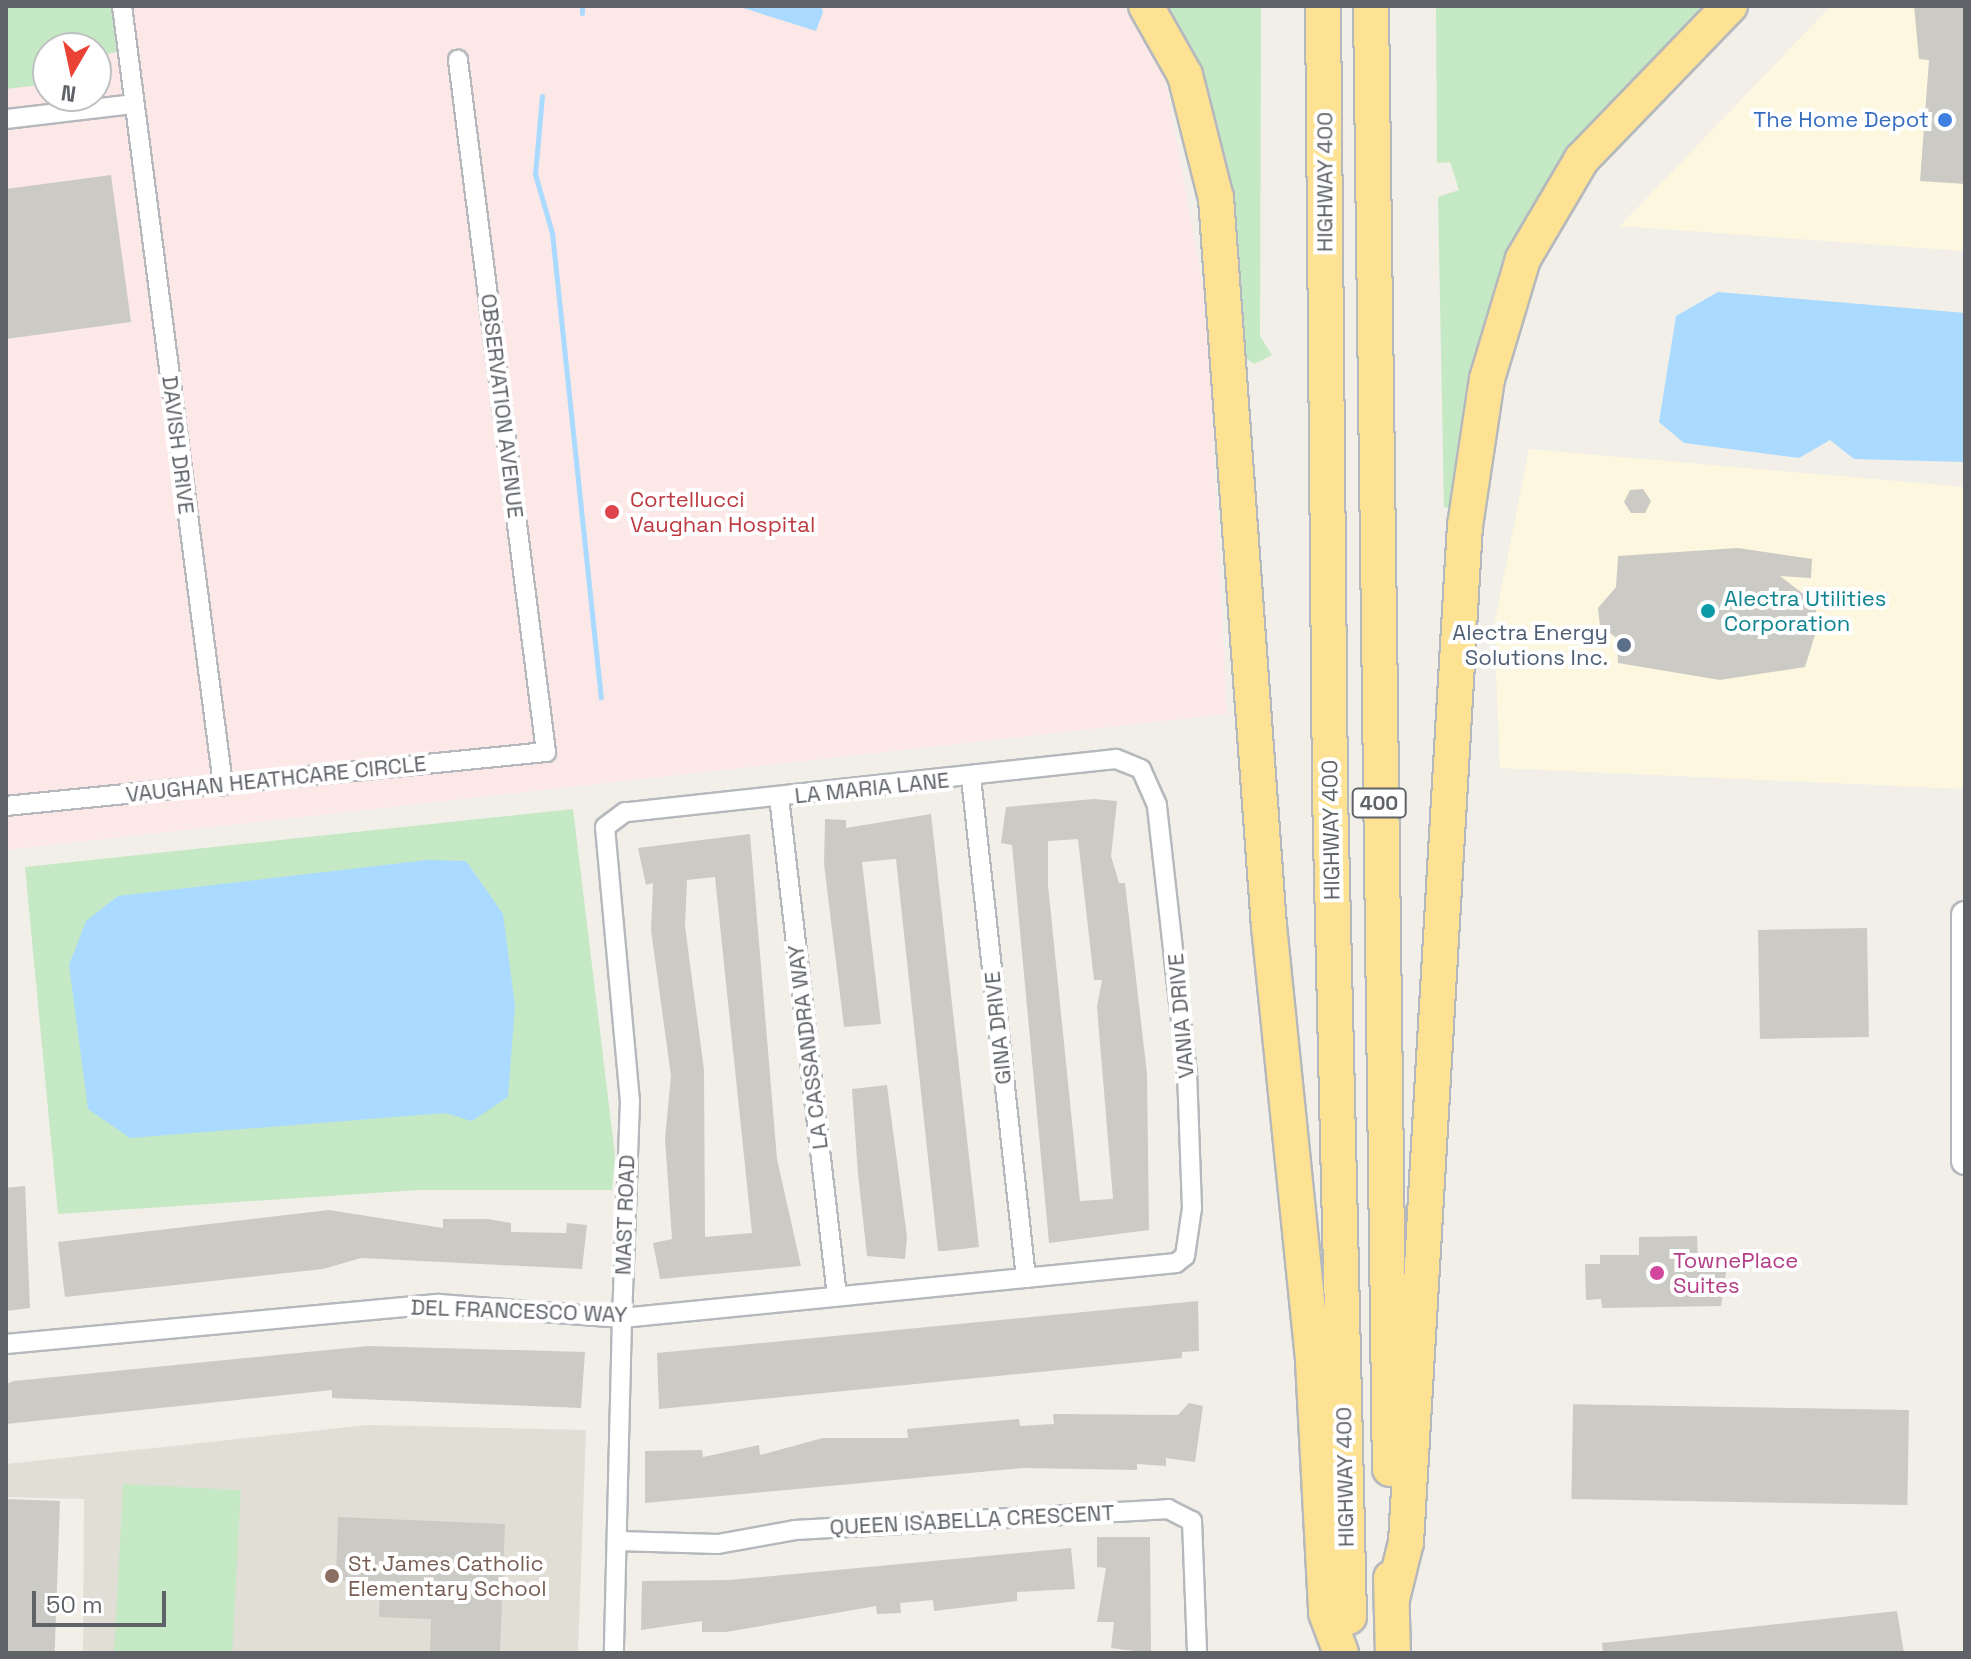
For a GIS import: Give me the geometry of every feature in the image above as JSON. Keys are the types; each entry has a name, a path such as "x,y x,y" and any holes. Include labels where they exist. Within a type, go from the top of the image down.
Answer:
{"highway":[{"path":"1146,6 1185,75 1216,198 1269,926 1313,1361 1326,1613 1341,1653"},
{"name":"HIGHWAY 400","path":"1323,6 1330,793 1349,1653"},
{"name":"HIGHWAY 400","path":"1371,6 1393,1653"},
{"path":"1392,1599 1406,1542 1465,526 1487,379 1523,259 1582,159 1730,6"}],"street":[{"name":"DAVISH DRIVE","path":"122,6 223,785"},
{"name":"OBSERVATION AVENUE","path":"458,60 546,752"},
{"path":"6,119 134,104"},
{"name":"VAUGHAN HEATHCARE CIRCLE","path":"6,806 546,752"},
{"name":"LA MARIA LANE","path":"605,827 625,812 971,778 1116,759 1141,769"},
{"name":"VANIA DRIVE","path":"1141,769 1157,805 1187,1074 1192,1208 1185,1256 1176,1263"},
{"name":"GINA DRIVE","path":"971,778 1026,1278"},
{"name":"LA CASSANDRA WAY","path":"779,797 837,1296"},
{"name":"MAST ROAD","path":"605,827 630,1101 614,1653"},
{"path":"1965,915 1965,1161"},
{"name":"DEL FRANCESCO WAY","path":"6,1344 425,1305 622,1318 1176,1263"},
{"name":"QUEEN ISABELLA CRESCENT","path":"618,1541 718,1544 795,1530 1168,1509 1192,1521 1197,1653"}],"shaded area":[{"name":"Cortellucci Vaughan Hospital","path":"6,6 1123,6 1164,71 1207,310 1227,714 6,850"},
{"path":"1831,6 1965,6 1965,251 1620,226"},
{"path":"1529,449 1965,487 1965,789 1500,768 1494,625"},
{"name":"St. James Catholic Elementary School","path":"367,1425 586,1430 578,1653 83,1653 84,1499 6,1497 6,1464"}],"green space":[{"path":"6,6 116,6 122,51 112,53 112,32 32,32 32,86 6,89"},
{"path":"1162,6 1261,6 1260,336 1272,355 1254,364 1243,356"},
{"path":"1436,6 1712,6 1636,83 1477,358 1453,508 1444,507 1438,197 1459,190 1450,162 1437,163"},
{"path":"573,809 615,1155 612,1190 419,1190 58,1214 25,867"},
{"path":"123,1484 241,1490 232,1653 114,1653"}],"water":[{"path":"737,6 821,6 823,12 816,31"},
{"path":"1718,292 1965,313 1965,462 1854,459 1830,440 1799,458 1684,443 1659,422 1676,316"},
{"path":"427,860 466,861 503,914 515,1006 508,1097 472,1121 445,1113 130,1138 88,1109 69,965 86,921 118,896"}],"building":[{"name":"The Home Depot","path":"1914,6 1965,7 1965,184 1920,181 1929,60 1919,59"},
{"path":"111,175 131,322 6,339 6,189"},
{"path":"1643,489 1651,501 1645,513 1631,513 1624,502 1630,490"},
{"name":"Alectra Utilities Corporation","path":"1738,548 1812,559 1811,578 1780,576 1815,603 1818,625 1805,667 1720,680 1618,663 1617,638 1600,626 1598,608 1616,587 1618,556"},
{"path":"1094,799 1117,801 1111,856 1119,883 1125,883 1147,1074 1149,1230 1049,1243 1012,845 1001,843 1006,807","holes":["1078,839 1094,980 1102,980 1097,1007 1113,1199 1080,1201 1048,885 1048,841"]},
{"path":"931,814 979,1247 944,1251 938,1251 896,859 862,862 881,1024 844,1027 824,864 825,819 846,820 846,828"},
{"path":"750,834 777,1159 801,1266 660,1279 653,1243 672,1239 665,1138 671,1076 651,930 653,883 646,885 638,848","holes":["715,877 752,1233 705,1237 704,1070 685,926 687,880"]},
{"path":"1867,928 1869,1037 1760,1039 1758,930"},
{"path":"887,1085 907,1237 905,1259 867,1256 858,1174 852,1089"},
{"path":"25,1186 30,1308 6,1311 6,1188"},
{"path":"329,1210 443,1228 443,1219 488,1219 511,1223 511,1232 566,1233 567,1223 587,1225 582,1269 361,1258 323,1269 65,1297 58,1242"},
{"name":"TownePlace Suites","path":"1697,1236 1698,1261 1728,1260 1721,1306 1602,1308 1601,1299 1586,1300 1585,1264 1600,1264 1600,1255 1639,1255 1639,1237"},
{"path":"1198,1301 1199,1351 1182,1352 1182,1358 659,1409 657,1353"},
{"path":"368,1346 585,1352 581,1408 332,1398 332,1390 6,1424 6,1384 14,1381"},
{"path":"1189,1403 1203,1406 1195,1462 1166,1458 1166,1466 1137,1464 1137,1470 1023,1468 645,1503 645,1451 702,1450 703,1457 759,1445 760,1455 823,1438 908,1438 907,1429 1019,1419 1020,1426 1054,1424 1053,1414 1178,1415"},
{"path":"1573,1404 1909,1410 1907,1505 1571,1499"},
{"path":"6,1499 60,1501 55,1653 6,1653"},
{"path":"338,1517 505,1524 500,1653 430,1653 431,1619 379,1617 380,1582 336,1580"},
{"path":"1097,1537 1150,1537 1151,1653 1111,1648 1114,1622 1097,1622 1106,1568 1097,1567"},
{"path":"1071,1548 1075,1589 1017,1592 1017,1601 934,1611 933,1600 900,1603 901,1613 877,1614 876,1606 726,1632 702,1632 702,1621 641,1630 642,1581 730,1580"},
{"path":"1897,1611 1904,1653 1603,1653 1602,1643"}],"waterway":[{"path":"582,6 582,13"},
{"path":"542,96 535,174 552,233 601,697"}],"place":[{"name":"The Home Depot","path":"1945,120"},
{"name":"Cortellucci Vaughan Hospital","path":"612,512"},
{"name":"Alectra Utilities Corporation","path":"1708,611"},
{"name":"Alectra Energy Solutions Inc.","path":"1624,645"},
{"name":"TownePlace Suites","path":"1657,1273"},
{"name":"St. James Catholic Elementary School","path":"332,1576"}]}
